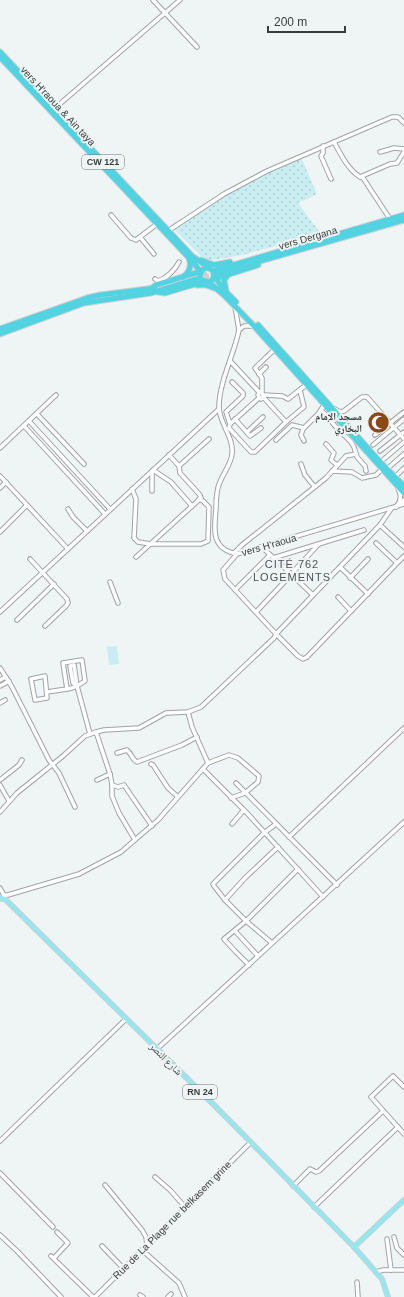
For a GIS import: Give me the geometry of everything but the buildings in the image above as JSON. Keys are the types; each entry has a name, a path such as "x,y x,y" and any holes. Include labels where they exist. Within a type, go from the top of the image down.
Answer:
{"highway":[{"name":"CW 121","path":"0,52 188,254 214,273 229,295 334,409 384,469 404,486"},
{"name":"vers H'raoua & Ain taya","path":"0,57 157,224 188,254 201,277 206,281"},
{"path":"214,273 266,255 404,215"},
{"name":"vers Dergana","path":"214,273 404,220"},
{"path":"188,254 207,263 218,265 261,254 266,255"},
{"path":"182,277 188,272 190,266 188,254"},
{"path":"0,334 46,316 89,302 157,292 200,274 205,269 214,273 230,273 267,262 276,256"},
{"path":"157,292 163,293 206,281 214,273 233,262"},
{"path":"229,295 224,283 226,277 230,273"},
{"path":"151,290 165,280 200,274"},
{"path":"0,329 87,298 100,295 151,290 200,274"},
{"path":"206,281 219,290 255,327 404,493"},
{"path":"190,286 206,285 219,290"}],"main road":[{"name":"شارع النصر","path":"3,898 157,1049 354,1247 382,1278 388,1297"},
{"path":"354,1247 403,1203"}],"street":[{"path":"153,0 197,47"},
{"path":"54,109 180,0"},
{"path":"168,231 224,194 267,170 392,117 398,117 404,124"},
{"path":"334,142 347,164 360,177 363,178 390,219"},
{"path":"323,146 323,153 321,156 331,179"},
{"path":"360,177 390,164 397,163 404,151 394,148 380,152"},
{"path":"111,215 131,238 136,240 157,224"},
{"path":"140,238 154,254"},
{"path":"155,279 158,281 165,280 179,262"},
{"path":"235,306 239,330 244,326 250,325 255,327"},
{"name":"vers H'raoua","path":"239,330 224,383 219,409 231,444 232,453 229,464 218,488 215,535 221,546 236,553 404,505"},
{"path":"262,395 262,378 255,368 275,349"},
{"path":"230,361 286,422"},
{"path":"259,374 266,367"},
{"path":"232,382 244,396 226,412 230,424 229,428 251,452 255,452 304,406 300,390"},
{"path":"230,424 262,395 282,396 288,399 306,385"},
{"path":"0,448 56,395"},
{"path":"334,409 340,412 344,411 362,397 367,397 402,434 404,439"},
{"path":"304,441 301,434 303,429 324,405"},
{"path":"0,612 219,409"},
{"path":"320,410 328,416 335,426 345,435 354,447 357,457 365,466 366,471"},
{"path":"375,435 404,412"},
{"path":"37,414 84,464"},
{"path":"247,432 263,417"},
{"path":"235,419 252,436 261,428"},
{"path":"373,444 404,419"},
{"path":"29,421 110,509"},
{"path":"276,440 292,425 296,425 303,429"},
{"path":"24,426 105,514"},
{"path":"380,451 402,434"},
{"path":"178,466 209,439"},
{"path":"384,459 404,442"},
{"path":"326,444 334,454 331,460 337,466"},
{"path":"356,454 346,456 332,471 242,545 223,570 225,579 276,634 298,656 304,658 309,655 404,556"},
{"path":"332,471 351,472 362,478 376,475 404,454"},
{"path":"136,557 201,498 180,473 178,466 169,455"},
{"path":"301,464 305,475 314,486"},
{"path":"395,477 404,468"},
{"path":"152,470 152,491"},
{"path":"152,470 171,482 192,506"},
{"path":"0,476 68,549"},
{"path":"0,488 6,482"},
{"path":"396,484 401,497 396,507"},
{"path":"132,490 136,499 134,538 138,542 151,544 202,544 208,541 209,507 203,500 199,499"},
{"name":"vers H'raoua","path":"396,507 404,500"},
{"path":"0,532 27,505"},
{"path":"68,509 73,517 87,531"},
{"path":"0,812 17,793 79,741 90,734 96,732 139,728 166,713 188,712 201,707 274,638 312,595 380,525 391,509"},
{"path":"380,525 404,547"},
{"path":"273,558 364,530"},
{"path":"376,543 397,563"},
{"path":"266,551 289,572 293,572 319,544"},
{"path":"235,590 270,555"},
{"path":"30,559 67,599 68,603 46,626"},
{"path":"350,578 368,559"},
{"path":"340,567 368,594"},
{"path":"256,612 289,577 289,572"},
{"path":"293,572 294,577 312,595"},
{"path":"289,577 294,577"},
{"path":"110,582 118,603"},
{"path":"17,620 54,584"},
{"path":"338,597 352,611"},
{"path":"47,692 67,689 72,688 85,681 82,660 63,663 67,689"},
{"path":"76,686 77,683 74,665 70,666 90,734"},
{"path":"0,668 31,723 49,760 59,773 75,807"},
{"path":"45,676 47,692 47,699 34,700 32,678 45,676"},
{"path":"0,680 6,677"},
{"path":"0,686 8,681"},
{"path":"0,703 5,700"},
{"path":"188,712 208,763"},
{"path":"289,837 404,728"},
{"path":"96,732 110,774 112,796 135,840"},
{"path":"117,753 128,750 134,761 137,762 182,745 197,737"},
{"path":"0,888 3,898 8,895 79,874 121,852 152,826 208,763 229,755 238,758 258,776 258,782 245,793 231,798"},
{"path":"0,780 19,765 22,760"},
{"path":"151,764 168,788 178,797"},
{"path":"203,769 278,847 323,897"},
{"path":"98,780 110,774"},
{"path":"236,783 336,885"},
{"path":"0,785 9,801"},
{"path":"112,785 118,787 124,785 152,826"},
{"path":"232,824 244,811"},
{"path":"157,1049 404,822"},
{"path":"272,943 246,921 225,900 213,884 264,833 276,824"},
{"path":"225,900 245,878 278,847"},
{"path":"249,965 224,939 246,921 298,869"},
{"path":"235,931 258,956"},
{"path":"0,1141 126,1019"},
{"path":"404,1087 393,1076 371,1097 404,1134"},
{"path":"293,1186 310,1169 316,1172 319,1171 383,1111"},
{"path":"314,1207 398,1127"},
{"name":"Rue de La Plage rue belkasem grine","path":"94,1297 250,1143"},
{"path":"0,1173 53,1228"},
{"path":"155,1177 170,1190 185,1207"},
{"path":"105,1186 142,1230 146,1237 147,1245"},
{"path":"57,1232 68,1243 53,1257 94,1297"},
{"path":"0,1235 61,1297"},
{"path":"394,1238 397,1248 404,1255"},
{"path":"387,1239 391,1270"},
{"path":"102,1246 123,1268"},
{"path":"142,1250 179,1283 184,1297"},
{"path":"376,1272 404,1270"},
{"path":"357,1282 358,1297"},
{"path":"100,1292 104,1297"}],"shaded area":[{"path":"300,155 317,194 298,203 321,234 242,255 214,260 205,260 170,225"},
{"path":"117,646 119,664 109,665 107,647"}],"tunnel":[{"path":"202,274 216,270"},
{"path":"197,279 218,273"}],"place":[{"name":"مسجد الإمام البخاري","path":"378,422"}],"district":[{"name":"CITÉ 762 LOGEMENTS","path":"292,570"}]}
